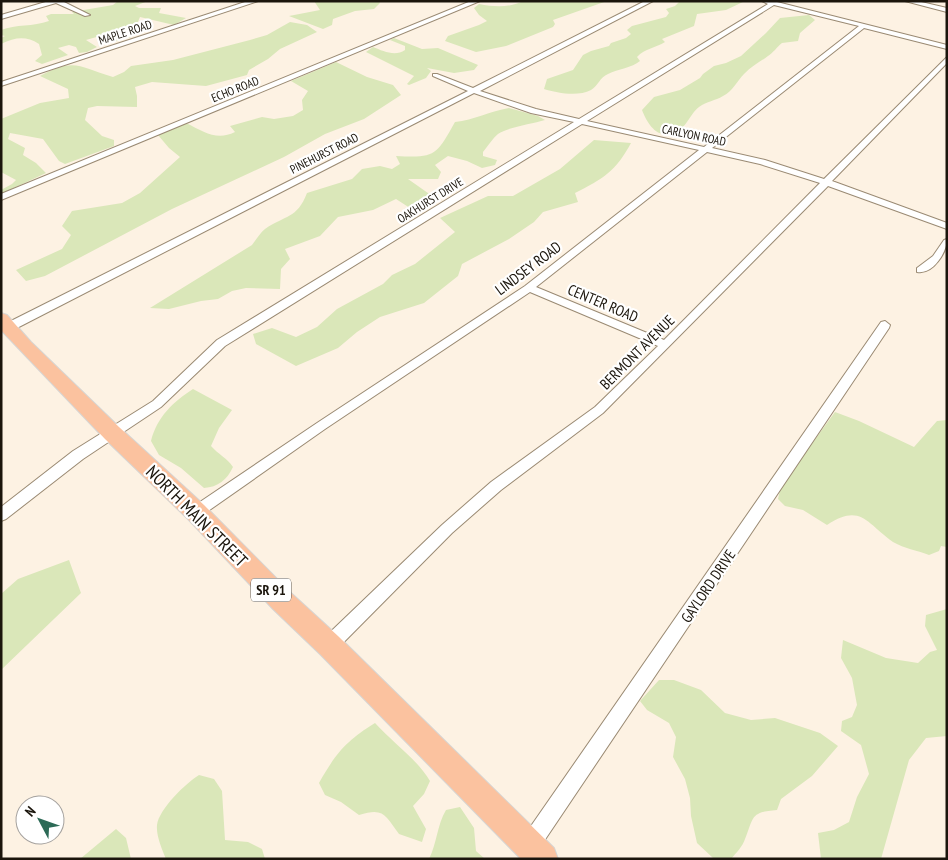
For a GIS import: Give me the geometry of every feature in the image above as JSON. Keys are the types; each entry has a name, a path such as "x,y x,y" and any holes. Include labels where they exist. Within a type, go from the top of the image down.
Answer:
{"main road":[{"name":"NORTH MAIN STREET","path":"5,323 25,346 112,433 196,512 282,601 329,645 531,854"}],"street":[{"path":"1,17 57,1 87,16"},
{"name":"MAPLE ROAD","path":"1,84 256,1"},
{"name":"ECHO ROAD","path":"1,197 477,1"},
{"name":"PINEHURST ROAD","path":"5,323 474,91 650,1"},
{"path":"908,1 946,9"},
{"path":"769,2 947,47"},
{"name":"OAKHURST DRIVE","path":"1,515 55,472 162,400 200,361 221,343 579,122 769,2"},
{"name":"LINDSEY ROAD","path":"196,512 321,426 530,288 863,26"},
{"name":"BERMONT AVENUE","path":"329,645 447,529 496,486 599,410 666,345 947,59"},
{"name":"CARLYON ROAD","path":"435,75 518,107 762,162 826,182 947,226"},
{"path":"921,270 936,258 947,242"},
{"name":"CENTER ROAD","path":"530,288 590,315 666,345"},
{"name":"GAYLORD DRIVE","path":"531,854 885,324"}],"green space":[{"path":"118,1 148,1 135,6 139,8 161,8 159,13 186,18 174,25 140,17 137,24 149,29 145,32 126,29 114,32 122,36 131,37 107,44 99,43 106,37 100,36 86,40 97,47 87,52 79,53 76,47 69,45 58,48 68,55 42,64 35,61 42,55 39,44 34,41 21,38 1,44 1,38 5,36 1,35 1,30 49,21 46,16 51,14 74,14 72,12 113,5"},
{"path":"314,1 379,1 380,3 374,9 355,11 333,19 332,25 323,29 289,16 320,10"},
{"path":"523,1 607,1 553,20 555,24 553,27 506,46 476,52 445,41 448,36 487,21 474,8 479,4 501,6"},
{"path":"680,1 745,1 726,10 697,14 694,26 662,39 665,42 643,52 637,57 640,61 605,75 591,90 574,94 544,89 547,79 573,70 583,55 626,38 631,34 627,30 632,26 666,17 669,13 666,9 675,6"},
{"path":"809,15 815,20 800,33 798,41 782,43 770,55 747,71 726,94 699,107 677,132 666,135 661,134 649,124 642,110 654,97 680,90 700,78 714,66 741,56 780,18"},
{"path":"290,22 307,25 317,32 280,49 268,59 249,70 247,75 206,86 152,82 135,87 137,107 97,106 88,108 85,120 102,136 114,140 114,146 65,164 59,161 43,139 10,133 8,139 25,148 23,155 36,163 46,173 1,194 1,190 16,180 1,172 1,119 40,103 69,98 68,89 40,76 52,70 70,65 84,67 113,77 131,66 173,60 267,35"},
{"path":"394,38 422,49 438,48 478,65 474,70 454,73 427,68 431,71 426,78 409,85 407,84 414,76 366,52 373,47 393,53 405,50 405,46 390,40"},
{"path":"336,62 367,77 393,85 401,95 364,119 325,134 284,157 172,209 45,276 26,281 16,270 62,249 71,235 62,226 72,211 122,203 140,193 180,157 158,135 186,123 210,134 222,136 235,132 230,126 262,117 274,119 293,116 303,110 302,100 308,91 291,81"},
{"path":"509,108 538,116 545,120 508,129 496,136 483,152 483,156 497,160 495,165 482,168 467,161 448,156 435,165 441,172 438,179 408,179 435,198 423,206 413,210 396,199 373,210 338,217 320,236 285,249 290,259 281,269 280,289 246,288 232,291 218,299 169,309 150,308 252,245 265,229 295,212 307,193 352,179 362,169 380,166 392,169 400,164 396,156 419,156 433,153 443,142 455,122"},
{"path":"594,140 631,143 620,161 608,173 575,193 578,202 543,212 534,222 509,239 462,264 458,276 424,303 380,317 357,332 338,348 296,366 256,344 253,334 272,328 296,337 317,327 337,309 383,284 392,275 415,264 455,232 440,218 488,196 513,196 560,169"},
{"path":"193,389 232,410 219,428 211,446 233,467 222,482 204,488 181,468 159,455 151,441 162,417 179,399"},
{"path":"835,412 914,447 937,421 947,420 947,547 941,546 939,551 929,555 893,542 863,518 848,516 827,525 803,510 785,506 778,499 781,486"},
{"path":"69,560 81,593 1,670 1,594 18,579"},
{"path":"947,609 947,736 926,738 909,760 881,859 821,859 818,833 834,830 849,822 857,797 869,774 861,745 841,731 842,721 852,717 857,705 852,678 841,658 843,640 886,658 918,663 930,652 937,650 925,626 926,615"},
{"path":"659,680 674,680 701,690 725,713 751,720 775,718 820,733 838,746 812,776 781,799 777,810 762,812 754,817 743,844 731,859 713,858 697,843 685,779 673,757 676,737 669,723 647,710 640,701"},
{"path":"375,723 412,758 430,781 424,794 413,806 426,829 422,842 399,834 387,818 379,813 359,815 341,802 325,795 319,783 342,748"},
{"path":"199,775 214,779 222,791 225,840 248,842 262,849 265,859 166,859 157,834 159,819 174,797"},
{"path":"460,807 474,828 476,851 485,859 429,859 446,810"},
{"path":"116,829 126,838 131,859 80,859"}]}
